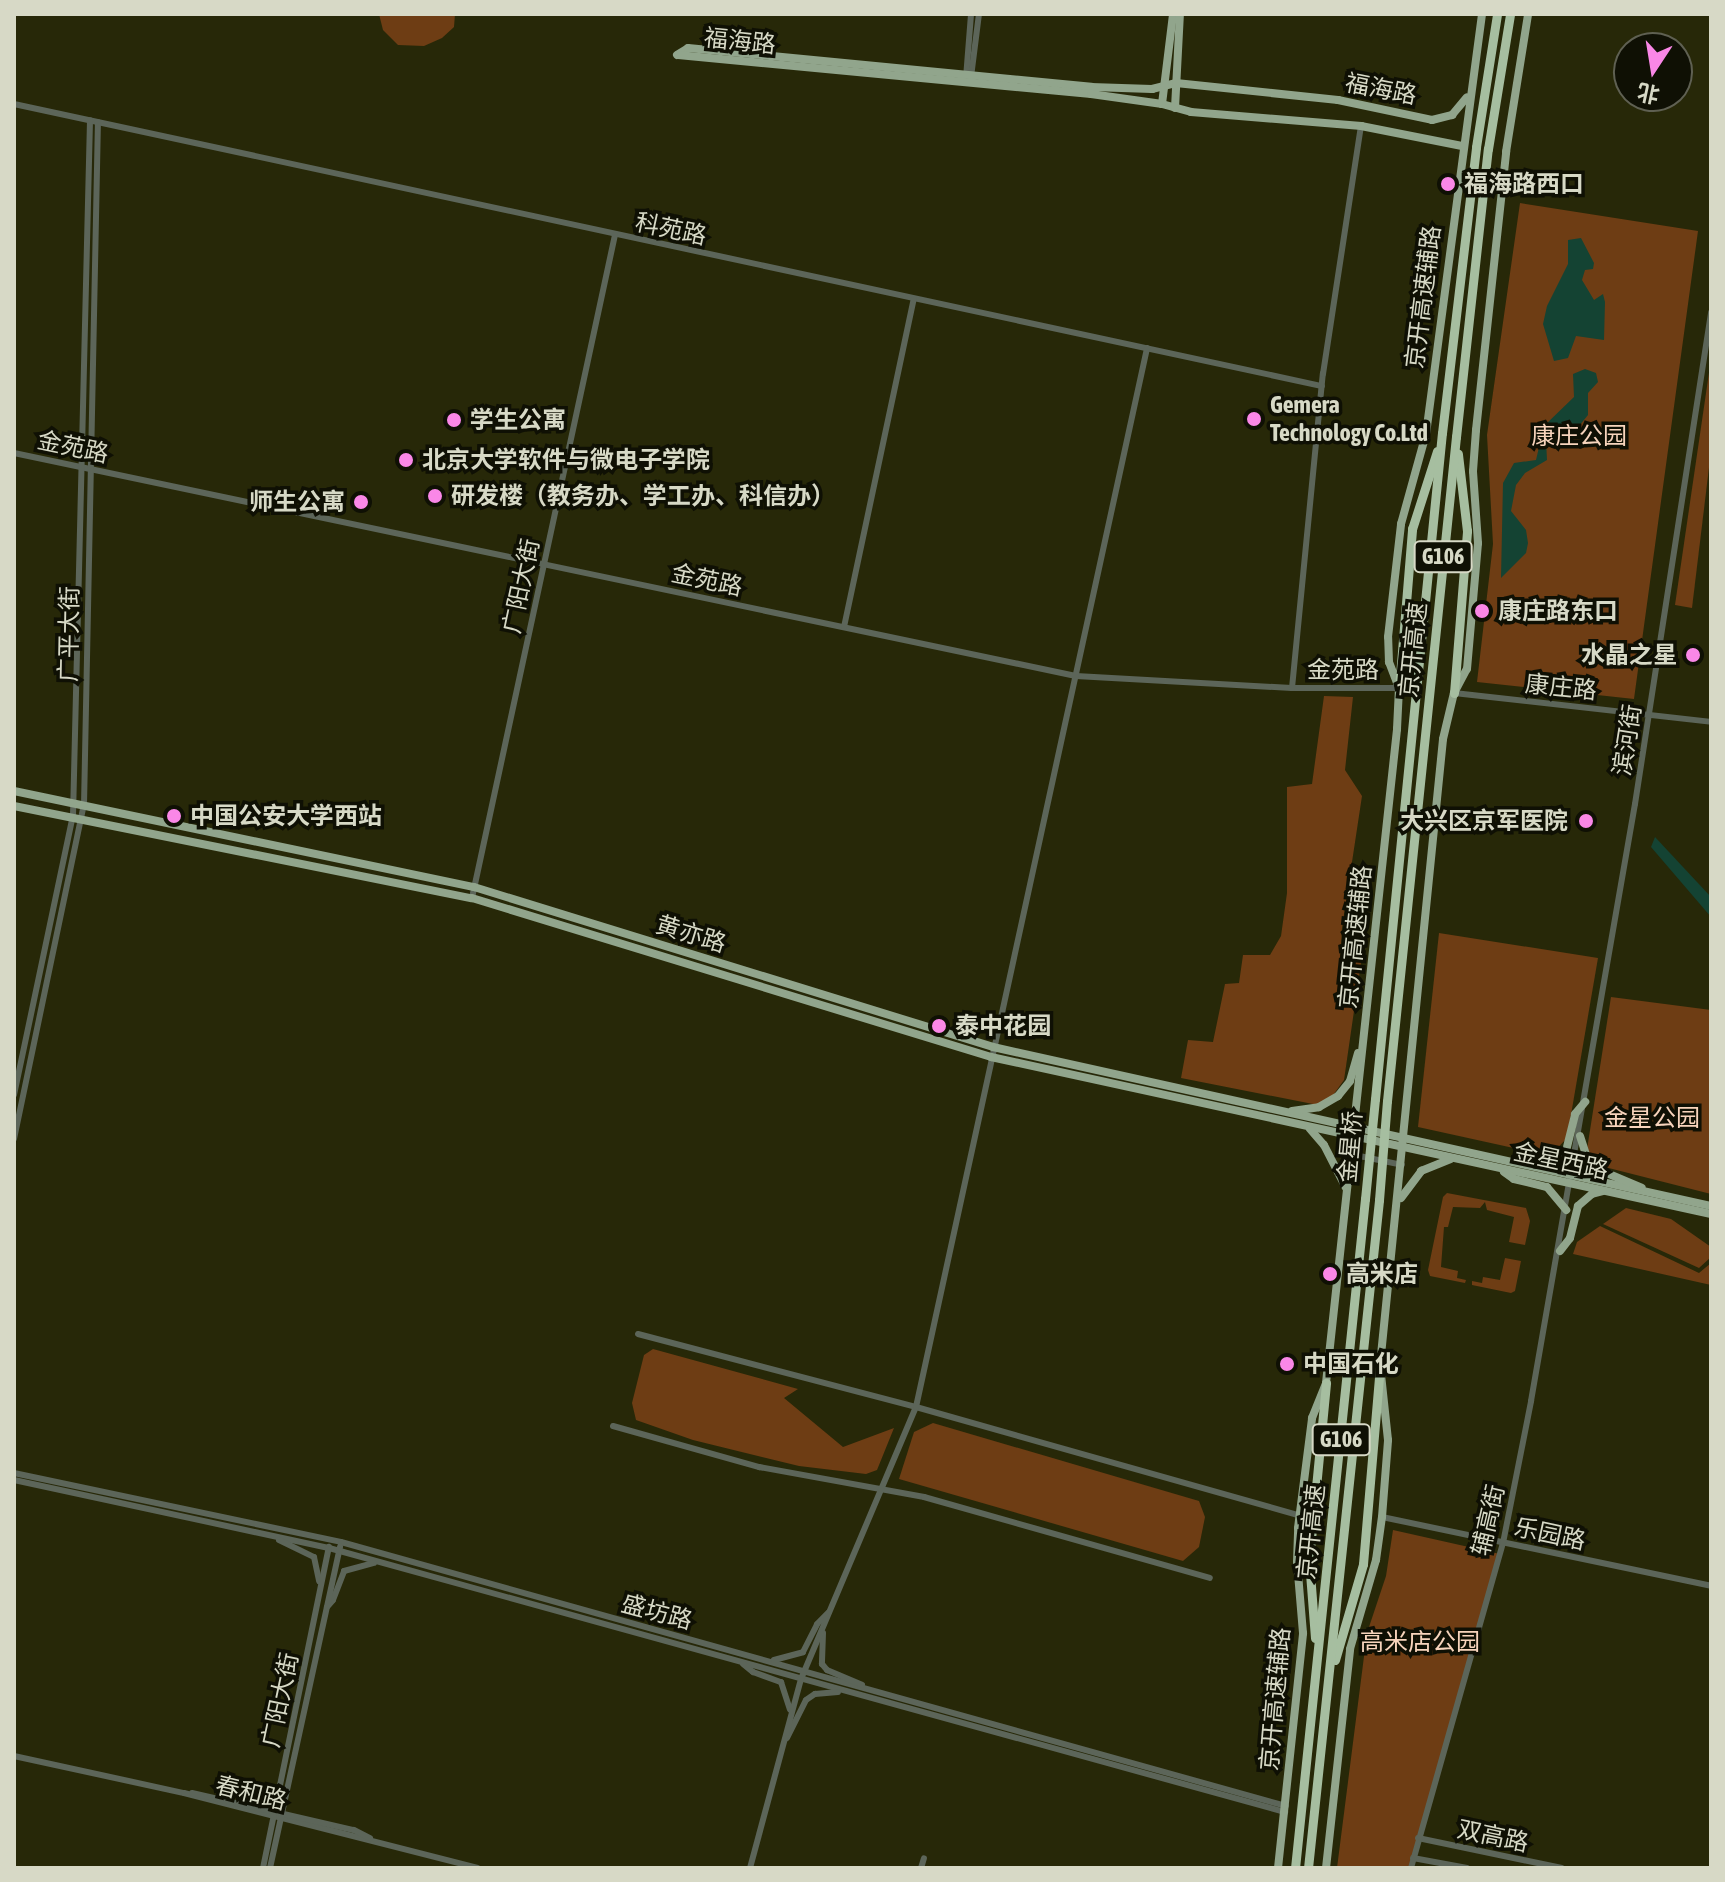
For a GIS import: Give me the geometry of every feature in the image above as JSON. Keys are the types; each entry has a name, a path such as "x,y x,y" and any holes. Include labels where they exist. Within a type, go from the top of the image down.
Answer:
{"highway":[{"name":"京开高速","path":"1375,1099 1442,433 1476,147 1497,14"},
{"name":"京开高速","path":"1387,1101 1488,149 1510,14"},
{"path":"1399,688 1412,529 1442,433"},
{"path":"1454,693 1467,531 1456,437"},
{"name":"金星桥","path":"1365,1199 1375,1099"},
{"name":"金星桥","path":"1379,1200 1387,1101"},
{"name":"京开高速","path":"1295,1868 1365,1199"},
{"name":"京开高速","path":"1308,1868 1379,1200"},
{"path":"1328,1683 1363,1564 1380,1365"},
{"path":"1316,1682 1309,1560 1326,1383"}],"main road":[{"path":"1162,104 1173,14"},
{"path":"1175,108 1180,14"},
{"name":"京开高速辅路","path":"1278,1868 1303,1633 1297,1562 1300,1516 1312,1418 1326,1383 1354,1107 1375,948 1399,688 1389,662 1388,637 1401,524 1426,434 1482,14"},
{"path":"1326,1868 1350,1649 1376,1560 1382,1517 1388,1440 1380,1365 1443,739 1454,693 1467,669 1478,543 1473,471 1476,430 1506,152 1528,14"},
{"name":"福海路","path":"1462,146 1361,126 1191,112 1162,104 677,55 688,48 1091,87 1152,89 1176,83 1338,100 1432,120 1452,115 1470,92"},
{"name":"黄亦路","path":"14,791 474,887 992,1052 1286,1112 1352,1132"},
{"name":"黄亦路","path":"14,806 472,898 992,1052 1306,1126 1352,1132"},
{"path":"1286,1112 1319,1107 1338,1096 1350,1081 1363,1045"},
{"path":"1535,1165 1558,1158 1566,1151 1575,1114 1585,1102"},
{"path":"1306,1126 1324,1145 1347,1196"},
{"path":"1352,1132 1403,1142"},
{"path":"1580,1136 1590,1166 1597,1171 1633,1181 1646,1191"},
{"name":"金星西路","path":"1403,1142 1535,1165 1606,1191 1711,1214"},
{"name":"金星西路","path":"1403,1142 1452,1159 1500,1169 1572,1178 1711,1206"},
{"path":"1398,1202 1421,1171 1452,1159"},
{"path":"1500,1169 1514,1179 1547,1187 1566,1210"},
{"path":"1560,1251 1570,1238 1578,1206 1592,1194 1606,1191"}],"street":[{"path":"969,73 971,14"},
{"path":"967,83 979,14"},
{"name":"科苑路","path":"14,104 1322,386"},
{"name":"广平大街","path":"14,1139 78,817 73,802 86,468 94,121"},
{"path":"1292,688 1322,386 1361,126"},
{"name":"广阳大街","path":"472,898 615,235"},
{"path":"844,627 914,299"},
{"name":"滨河街","path":"1572,1178 1650,715 1711,312"},
{"path":"750,1868 801,1679 916,1407 1147,348"},
{"name":"金苑路","path":"14,453 1076,676 1292,688 1399,688"},
{"name":"广平大街","path":"14,1095 78,817 84,805 86,468"},
{"name":"康庄路","path":"1454,693 1711,722"},
{"path":"1354,1107 1405,1116"},
{"path":"1350,1154 1402,1165"},
{"name":"辅高街","path":"1411,1868 1503,1543 1572,1178"},
{"path":"638,1334 916,1407 1300,1516"},
{"path":"613,1426 759,1467 883,1488 1210,1578"},
{"name":"盛坊路","path":"14,1473 330,1544 339,1551 1285,1809"},
{"name":"盛坊路","path":"14,1480 273,1535 330,1544 341,1542 1285,1809"},
{"name":"乐园路","path":"1382,1517 1711,1586"},
{"path":"273,1535 314,1557 320,1590"},
{"name":"广阳大街","path":"263,1868 341,1542"},
{"name":"广阳大街","path":"270,1868 277,1815 330,1544"},
{"path":"327,1607 333,1600 344,1571 380,1562"},
{"path":"760,1659 780,1660 803,1652 817,1624 830,1611"},
{"path":"824,1624 822,1664 827,1670 872,1691"},
{"path":"740,1662 753,1672 781,1682 789,1698 789,1722"},
{"path":"784,1740 795,1728 806,1700 829,1691 849,1692"},
{"name":"春和路","path":"14,1756 184,1793 203,1793 277,1815 354,1830 375,1840 478,1868"},
{"name":"双高路","path":"1418,1838 1562,1868"},
{"path":"921,1868 924,1858"},
{"name":"双高路","path":"1413,1858 1467,1868"}],"green space":[{"path":"379,14 455,14 454,27 442,38 424,46 398,45 383,30"},
{"name":"康庄公园","path":"1520,203 1698,231 1634,699 1477,682 1493,544 1487,435"},
{"path":"1711,359 1711,451 1692,608 1675,605"},
{"path":"1324,696 1353,697 1345,770 1362,796 1342,928 1340,964 1363,949 1344,1080 1331,1098 1318,1105 1181,1078 1188,1040 1213,1042 1225,984 1239,983 1243,955 1270,955 1281,936 1287,893 1287,787 1312,784"},
{"path":"1439,933 1598,958 1567,1138 1550,1156 1418,1127"},
{"name":"金星公园","path":"1611,997 1711,1010 1711,1194 1585,1162"},
{"path":"1447,1193 1526,1208 1530,1221 1525,1245 1509,1242 1514,1217 1487,1210 1485,1202 1480,1208 1453,1207 1448,1227 1444,1227 1441,1267 1458,1271 1457,1278 1466,1280 1465,1283 1430,1276 1428,1270 1443,1197"},
{"path":"1626,1208 1671,1219 1711,1247 1711,1257 1699,1268 1603,1224"},
{"path":"1600,1226 1699,1273 1711,1263 1711,1285 1573,1254 1577,1242"},
{"path":"1505,1258 1521,1261 1515,1291 1511,1293 1472,1285 1472,1281 1482,1283 1483,1277 1500,1280"},
{"path":"653,1349 798,1389 784,1398 843,1447 894,1428 877,1470 866,1474 799,1466 693,1440 636,1420 632,1403 644,1355"},
{"path":"933,1423 1199,1501 1205,1517 1199,1547 1183,1561 899,1479 914,1432"},
{"name":"高米店公园","path":"1393,1530 1500,1554 1411,1868 1337,1868 1367,1633 1386,1576"}],"shaded area":[{"path":"1581,238 1594,263 1593,269 1585,270 1582,280 1594,300 1603,294 1605,302 1604,340 1576,336 1568,358 1554,361 1543,324 1547,306 1568,264 1568,240"},
{"path":"1585,369 1596,373 1598,382 1588,393 1588,415 1579,426 1564,426 1546,440 1547,460 1525,473 1516,485 1511,511 1526,530 1528,543 1526,553 1501,578 1503,483 1514,463 1536,460 1544,426 1574,397 1573,374"},
{"path":"1655,837 1711,897 1711,917 1651,847"}],"place":[{"name":"福海路西口","path":"1448,184"},
{"name":"Gemera Technology Co.Ltd","path":"1254,419"},
{"name":"学生公寓","path":"454,420"},
{"name":"北京大学软件与微电子学院","path":"406,460"},
{"name":"研发楼（教务办、学工办、科信办）","path":"435,496"},
{"name":"师生公寓","path":"361,502"},
{"name":"康庄路东口","path":"1482,611"},
{"name":"水晶之星","path":"1693,655"},
{"name":"中国公安大学西站","path":"174,816"},
{"name":"大兴区京军医院","path":"1586,821"},
{"name":"泰中花园","path":"939,1026"},
{"name":"高米店","path":"1330,1274"},
{"name":"中国石化","path":"1287,1364"}]}
